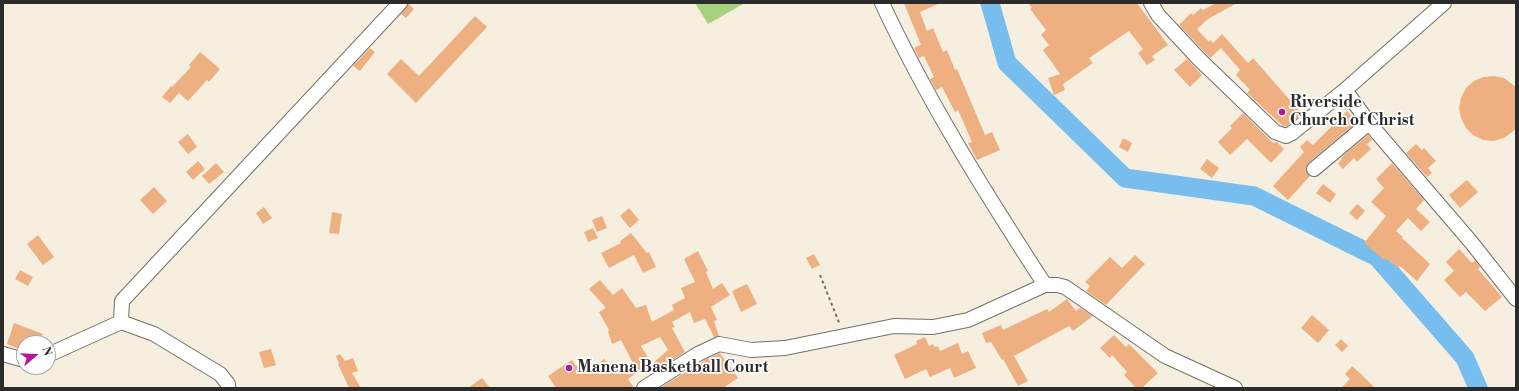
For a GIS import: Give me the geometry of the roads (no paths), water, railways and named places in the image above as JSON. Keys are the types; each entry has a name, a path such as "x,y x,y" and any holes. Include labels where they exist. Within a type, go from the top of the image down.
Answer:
{"street":[{"path":"120,322 122,301 400,3"},
{"path":"882,3 921,82 993,205 1045,285"},
{"path":"1151,3 1158,15 1199,58 1275,132 1286,136 1292,133 1345,90 1444,3"},
{"path":"1345,90 1369,123 1471,242 1516,299"},
{"path":"1314,169 1369,123"},
{"path":"644,388 698,354 719,344 751,350 785,348 894,326 933,326 968,320 1045,285 1057,284 1065,287 1165,356 1235,388"},
{"path":"56,351 120,322 154,334 220,374 228,384 228,388"},
{"path":"3,354 16,358"}],"waterway":[{"path":"990,3 1007,63 1125,178 1254,196 1377,257 1465,358 1478,388"}],"place":[{"name":"Riverside Church of Christ","path":"1282,112"},
{"name":"Manena Basketball Court","path":"569,368"}]}
